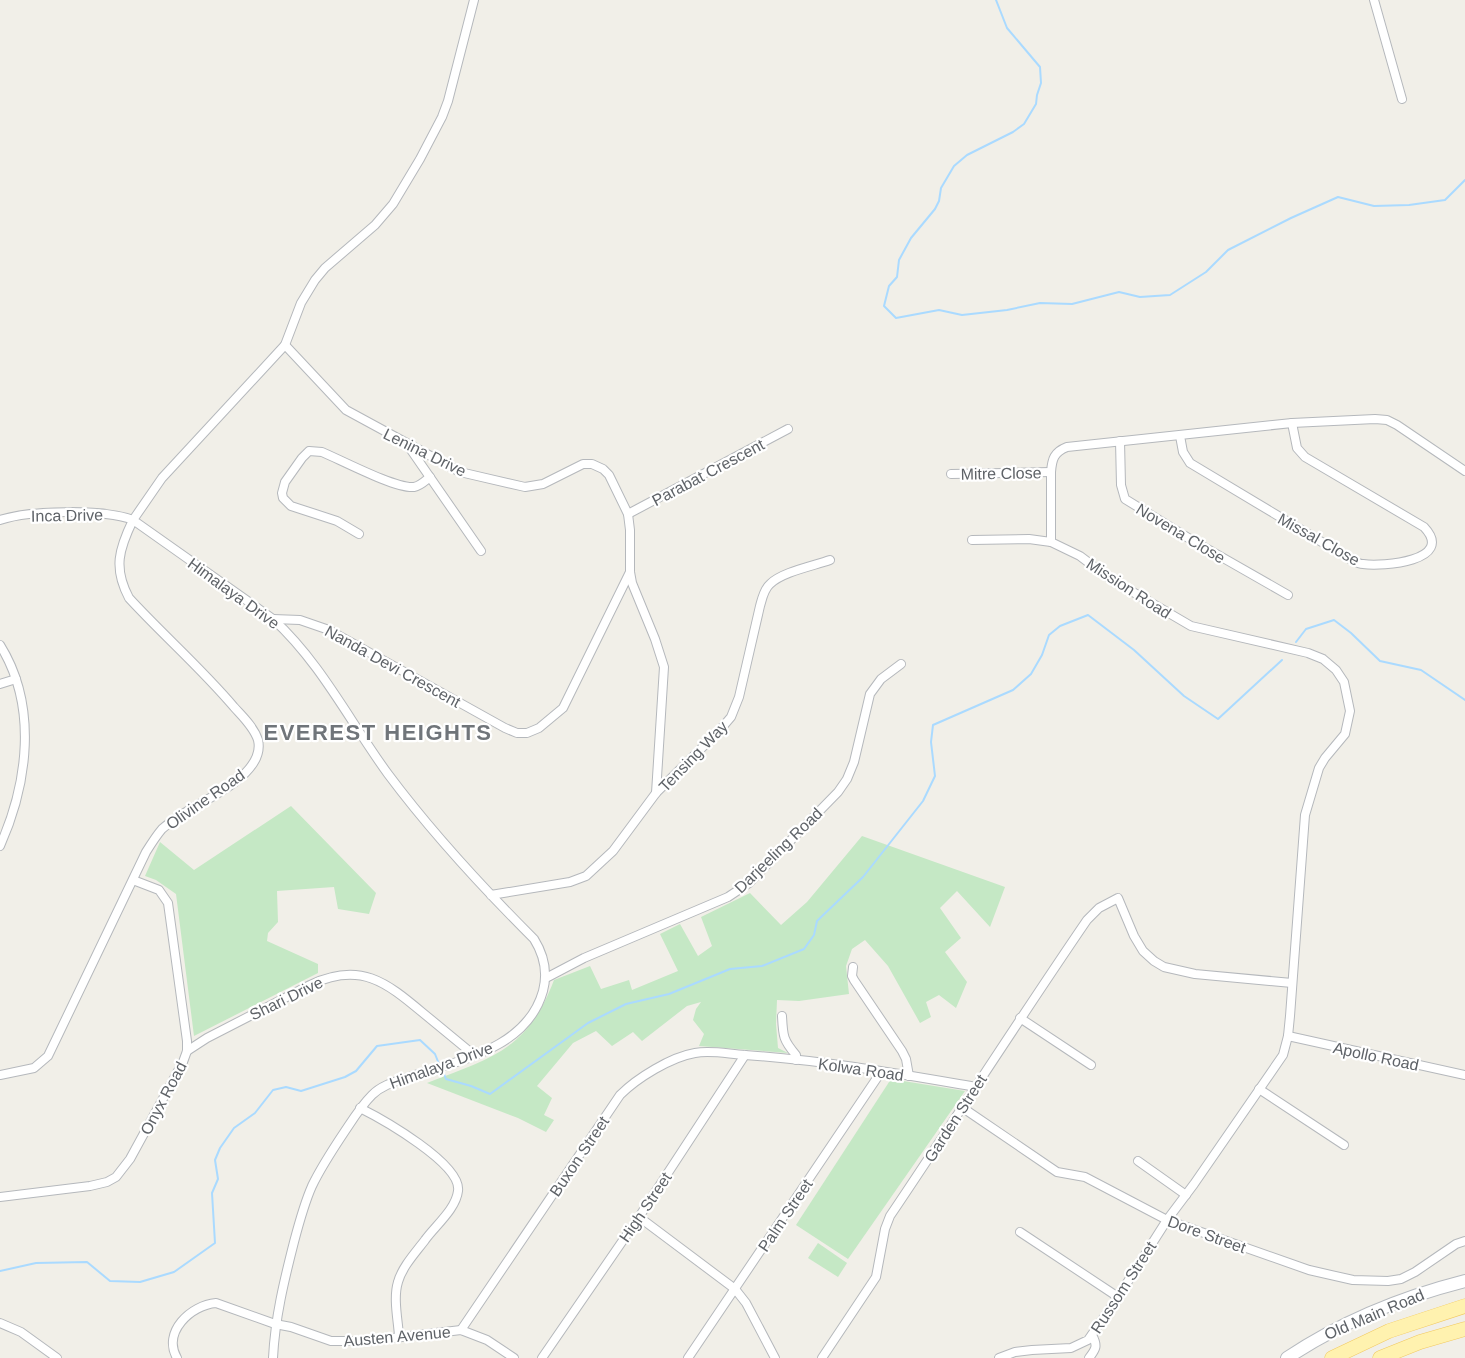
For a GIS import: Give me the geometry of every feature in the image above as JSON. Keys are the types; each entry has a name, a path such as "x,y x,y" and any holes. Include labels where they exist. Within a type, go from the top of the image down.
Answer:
{"main road":[{"path":"1332,1358 1389,1331 1465,1306"},
{"path":"1380,1358 1420,1342 1465,1329"}],"street":[{"path":"134,519 162,478 285,345 301,303 315,280 386,213 420,159 442,117 474,0"},
{"path":"1374,0 1402,99"},
{"name":"Lenina Drive","path":"285,345 346,410 460,472 525,487 543,484 575,466 591,464 603,469 609,475 628,514"},
{"path":"972,540 1029,539 1051,542 1051,461 1054,454 1067,447 1292,423 1375,419 1387,420 1397,425 1465,471"},
{"name":"Missal Close","path":"1180,436 1185,458 1197,468 1350,560 1365,565 1374,565 1411,560 1426,554 1430,549 1431,539 1424,527 1305,458 1294,443 1292,423"},
{"name":"Parabat Crescent","path":"628,514 788,429"},
{"name":"Novena Close","path":"1120,441 1121,485 1125,499 1288,595"},
{"path":"407,445 481,551"},
{"path":"359,534 347,525 291,506 284,498 282,493 285,482 307,453 313,450 322,452 390,481 408,486 415,487 430,477"},
{"name":"Mitre Close","path":"951,474 1051,472"},
{"name":"Inca Drive","path":"0,520 73,512 114,514 134,519"},
{"path":"628,514 632,583 664,667 656,793"},
{"name":"Himalaya Drive","path":"134,519 273,619 292,636 415,808 491,896 534,939 541,950 546,978 535,1010 522,1027 509,1038 492,1049 382,1087 360,1108 321,1170 308,1197 280,1296 275,1324 273,1358"},
{"name":"Olivine Road","path":"0,1075 34,1068 48,1056 146,852 163,829 235,782 247,771 258,751 258,742 249,724 219,689 129,597 123,586 119,575 120,555 134,519"},
{"name":"Mission Road","path":"1051,542 1080,556 1109,578 1191,626 1308,653 1323,659 1336,670 1344,682 1350,711 1348,724 1345,734 1324,758 1319,768 1305,815 1288,1036"},
{"name":"Tensing Way","path":"491,896 570,882 586,876 613,851 656,793 719,731 736,707 759,606 769,584 786,575 830,560"},
{"name":"Nanda Devi Crescent","path":"273,619 300,620 329,630 505,728 517,733 527,733 539,729 563,708 630,572"},
{"path":"0,645 11,665 21,693 25,724 22,773 9,824 0,846"},
{"name":"Darjeeling Road","path":"546,978 584,958 728,897 748,883 838,792 847,779 854,762 870,694 880,679 901,664"},
{"path":"0,684 16,679"},
{"name":"Onyx Road","path":"0,1197 90,1186 116,1177 130,1159 178,1072 187,1051 168,903 159,890 133,880"},
{"name":"Garden Street","path":"822,1358 876,1277 885,1228 890,1216 1020,1018 1093,912 1118,898 1143,951 1164,967 1195,974 1292,983"},
{"path":"853,967 852,976 902,1051 909,1076"},
{"name":"Shari Drive","path":"187,1051 207,1038 310,985 336,975 367,977 392,987 474,1055"},
{"path":"782,1016 784,1038 786,1044 797,1055 796,1059"},
{"path":"1020,1018 1091,1065"},
{"name":"Apollo Road","path":"1288,1036 1465,1075"},
{"name":"Russom Street","path":"999,1358 1023,1351 1077,1346 1088,1340 1167,1220 1282,1055 1288,1036"},
{"name":"Buxon Street","path":"461,1330 620,1095 630,1085 662,1066 693,1053 745,1055"},
{"name":"Kolwa Road","path":"745,1055 796,1059 976,1087"},
{"name":"High Street","path":"542,1358 639,1217 745,1055"},
{"name":"Palm Street","path":"688,1358 881,1072"},
{"path":"1259,1089 1344,1145"},
{"path":"360,1108 399,1130 435,1157 454,1174 458,1182 458,1191 452,1204 398,1281 396,1295 399,1336"},
{"name":"Dore Street","path":"963,1108 1057,1172 1085,1177 1167,1220 1287,1263 1328,1275 1361,1281 1388,1281 1409,1276 1456,1244 1465,1241"},
{"path":"1138,1161 1186,1195"},
{"path":"639,1217 735,1289 776,1358"},
{"path":"1020,1232 1118,1297"},
{"name":"Old Main Road","path":"1287,1358 1319,1338 1386,1306 1430,1290 1465,1281"},
{"name":"Austen Avenue","path":"177,1358 171,1344 176,1328 196,1308 216,1303 331,1341 368,1341 461,1330 487,1340 514,1358"},
{"path":"0,1323 21,1332 57,1358"},
{"path":"1077,1346 1089,1358 1096,1347 1092,1335"}],"green space":[{"path":"291,806 376,893 369,914 338,909 334,887 277,891 278,922 268,933 267,941 318,964 318,973 194,1036 176,894 156,880 145,876 160,842 194,870"},
{"path":"862,836 1005,887 990,927 957,891 940,908 961,938 945,952 967,982 956,1008 939,995 926,1002 931,1017 920,1023 888,966 865,940 852,949 846,966 849,994 799,1001 777,1000 778,1048 788,1053 699,1046 704,1034 693,1020 701,1002 687,1006 642,1041 633,1032 612,1046 596,1031 573,1043 537,1086 552,1098 544,1115 554,1120 546,1132 518,1118 427,1083 489,1058 519,1037 532,1022 554,980 590,966 601,989 629,980 632,990 678,971 660,934 680,924 698,956 712,946 701,917 750,893 781,925 807,902"},
{"path":"891,1079 965,1091 848,1259 796,1225"},
{"path":"818,1243 847,1263 838,1277 808,1258"}],"waterway":[{"path":"996,0 1007,28 1040,67 1041,83 1036,104 1024,124 967,155 954,166 941,188 935,209 911,238 899,260 897,277 889,286 884,306 896,318 939,310 962,315 1007,310 1040,303 1072,304 1119,292 1140,297 1170,295 1206,272 1228,250 1338,197 1374,206 1409,205 1445,200 1465,180"},
{"path":"442,1069 446,1079 490,1094 588,1023 626,1004 669,994 730,969 762,966 804,949 814,935 817,921 863,877 923,801 935,776 931,742 933,725 1013,690 1031,674 1042,655 1049,635 1060,626 1088,615 1134,650 1184,696 1218,719 1282,660"},
{"path":"1296,642 1306,629 1334,620 1380,661 1421,670 1465,700"},
{"path":"0,1271 36,1263 87,1262 110,1281 140,1282 174,1272 215,1243 212,1193 218,1179 215,1160 220,1148 234,1128 255,1113 273,1090 286,1087 301,1091 345,1077 356,1071 377,1046 420,1040 435,1054 439,1064"}],"district":[{"name":"EVEREST HEIGHTS","path":"378,732"}]}
